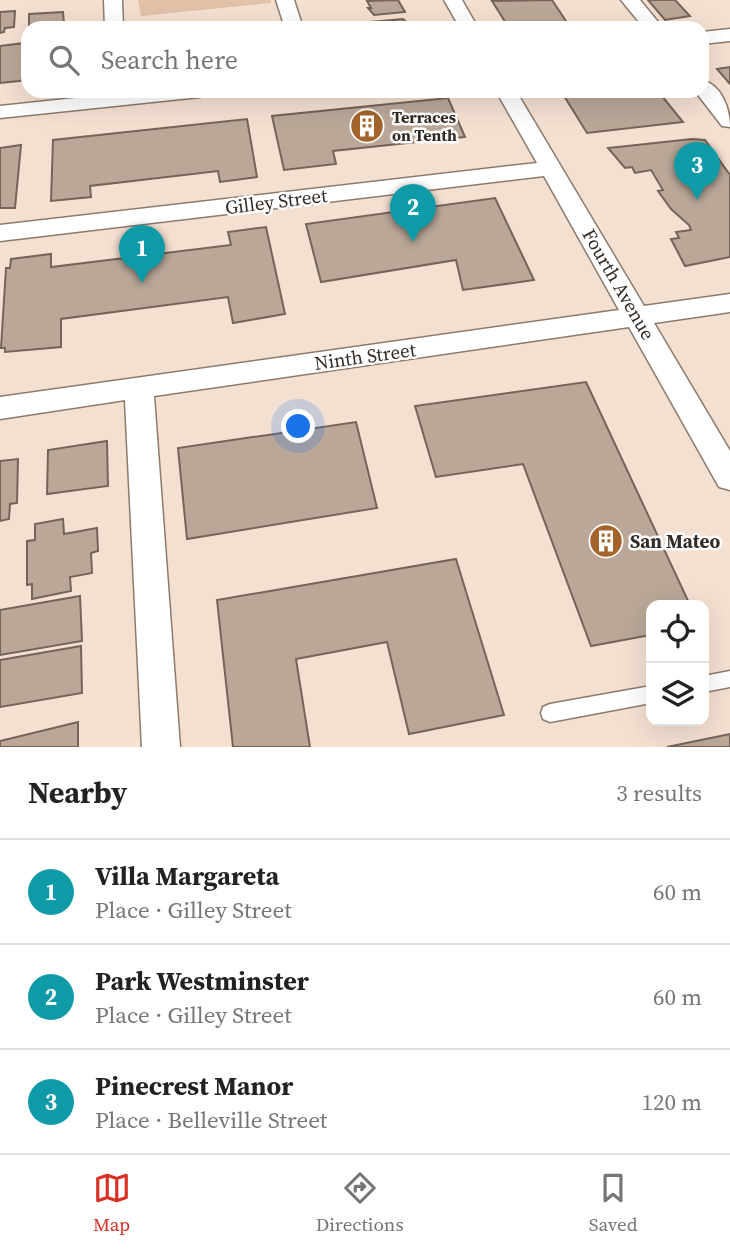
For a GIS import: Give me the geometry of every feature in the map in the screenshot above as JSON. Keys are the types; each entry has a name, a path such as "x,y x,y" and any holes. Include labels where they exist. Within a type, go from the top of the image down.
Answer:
{"street":[{"path":"113,0 114,21"},
{"path":"285,0 292,21"},
{"path":"453,0 465,21"},
{"path":"630,0 648,21"},
{"path":"709,37 730,35"},
{"path":"709,95 730,121"},
{"path":"0,112 97,98"},
{"name":"Fourth Avenue","path":"510,98 730,478"},
{"name":"Gilley Street","path":"0,233 553,168"},
{"name":"Ninth Street","path":"0,408 730,303"},
{"path":"139,388 161,747"}],"lane":[{"path":"709,683 730,679"},
{"path":"550,713 646,695"}],"shaded area":[{"path":"138,0 271,0 271,3 141,16"}],"building":[{"path":"398,0 405,12 374,15 368,8 371,8 367,1"},
{"path":"552,0 566,21 505,21 492,1"},
{"path":"648,0 675,0 690,16 665,20"},
{"path":"15,11 14,27 5,28 4,32 0,33 0,12"},
{"path":"63,12 64,21 29,21 29,14"},
{"path":"21,43 21,81 0,83 0,46"},
{"path":"730,67 730,84 717,69"},
{"name":"Terraces on Tenth","path":"448,98 465,137 333,151 336,164 284,170 272,116"},
{"path":"565,98 664,98 683,122 587,133"},
{"path":"247,119 257,177 220,182 218,171 90,186 91,197 51,201 53,140"},
{"path":"705,140 730,175 730,257 685,266 671,239 679,238 676,232 691,230 689,225 671,209 658,191 663,190 651,170 635,173 632,167 625,168 608,148"},
{"path":"21,145 15,208 0,208 0,148"},
{"path":"495,198 534,280 463,290 456,260 321,282 306,224"},
{"path":"266,227 285,314 233,323 228,297 61,319 61,347 5,352 5,348 1,348 6,268 10,268 11,259 51,254 51,267 231,245 228,232"},
{"name":"San Mateo","path":"586,382 688,600 646,600 646,636 591,646 523,464 436,477 415,406"},
{"path":"356,422 377,508 187,539 178,448"},
{"path":"107,441 108,486 47,494 48,450"},
{"path":"18,459 17,503 10,504 9,519 0,521 0,461"},
{"path":"63,519 64,534 97,528 98,551 91,553 92,573 70,577 71,591 32,599 32,584 27,585 27,541 35,540 35,524"},
{"path":"456,559 504,715 409,734 387,642 296,659 310,747 233,747 217,600"},
{"path":"80,596 82,641 0,655 0,610"},
{"path":"81,646 82,693 0,707 0,660"},
{"path":"78,722 78,747 0,747 0,741"},
{"path":"730,734 730,747 667,747"}],"place":[{"name":"Terraces on Tenth","path":"367,126"},
{"name":"Pinecrest Manor","path":"697,200"},
{"name":"Park Westminster","path":"413,242"},
{"name":"Villa Margareta","path":"142,283"},
{"name":"San Mateo","path":"606,541"}]}
